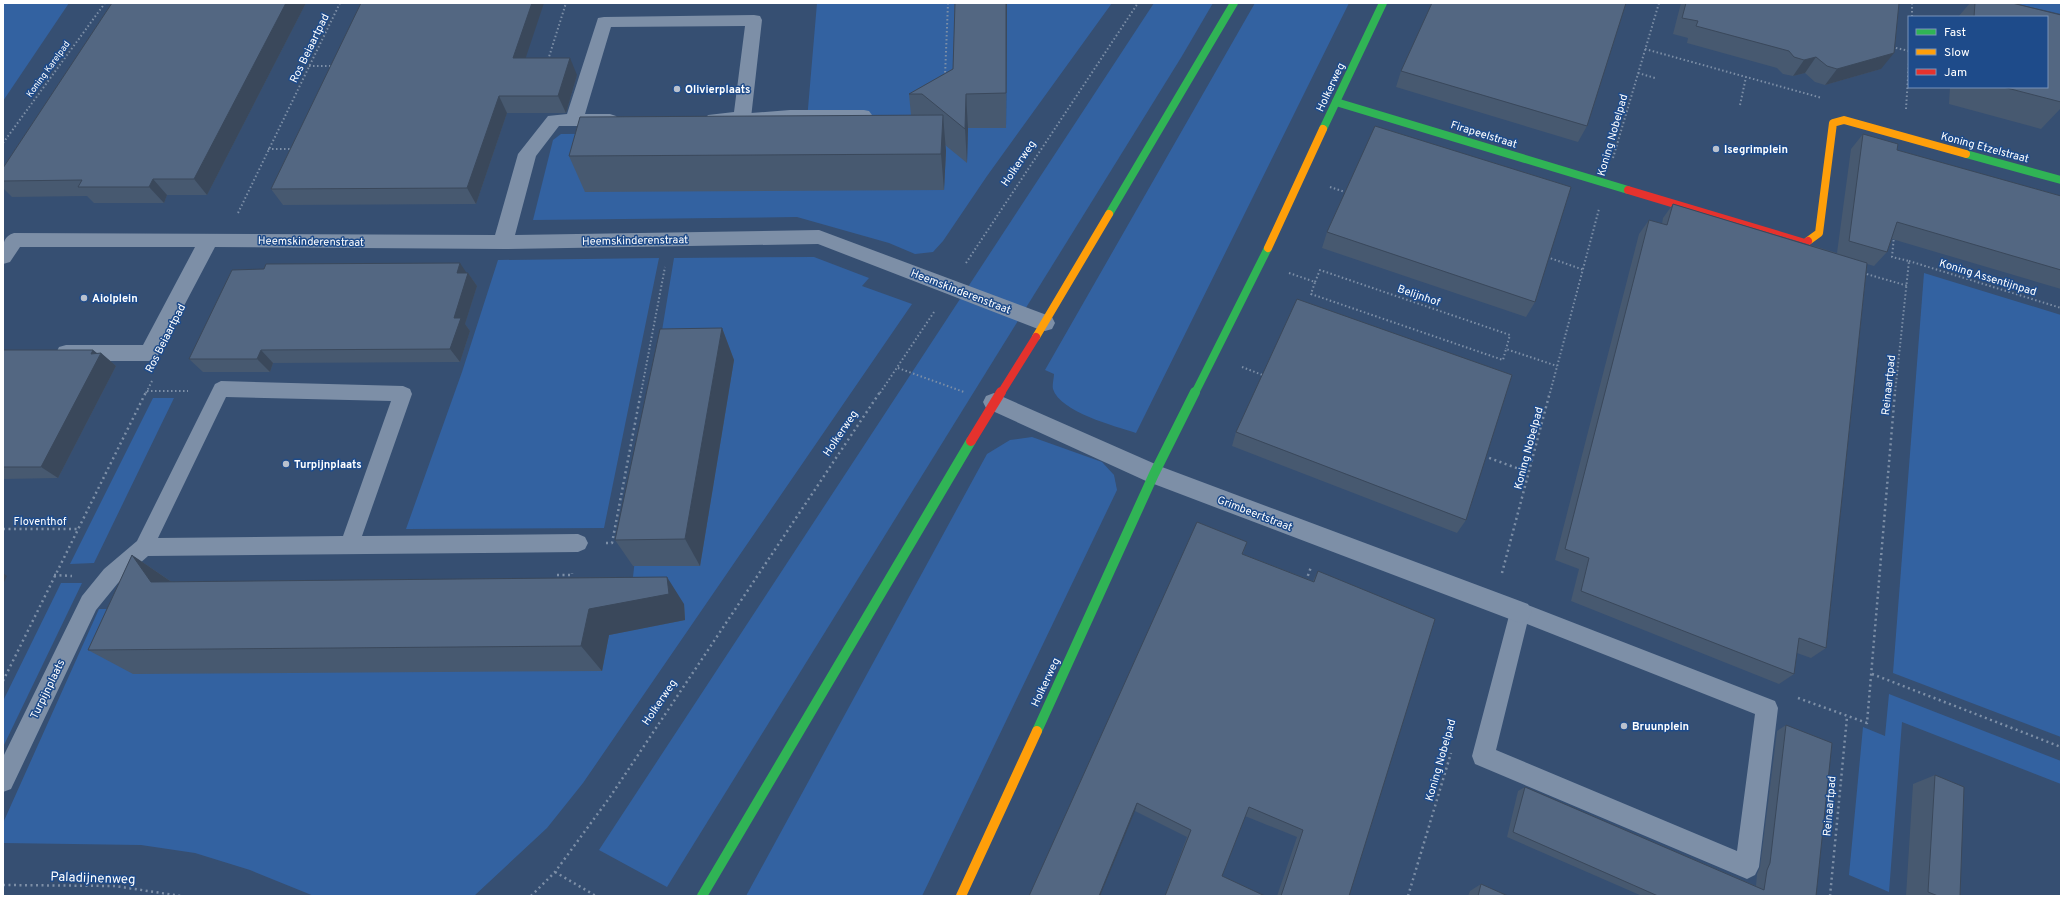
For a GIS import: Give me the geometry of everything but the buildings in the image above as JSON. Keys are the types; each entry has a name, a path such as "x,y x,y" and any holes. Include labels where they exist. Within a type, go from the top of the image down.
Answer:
{"street":[{"path":"702,896 994,402 1045,323 1234,3"},
{"name":"Holkerweg","path":"961,896 1154,474 1260,264 1383,3"},
{"path":"574,120 604,22 754,20 742,118 695,119"},
{"name":"Firapeelstraat","path":"1336,102 1804,243 1819,233 1833,123 1844,120 1904,137"},
{"path":"503,242 527,154 554,120 626,120"},
{"name":"Koning Etzelstraat","path":"1904,137 2061,180"},
{"name":"Heemskinderenstraat","path":"217,240 503,242 819,237 1045,323"},
{"path":"3,257 14,240 217,240"},
{"path":"45,353 149,353 217,240"},
{"name":"Grimbeertstraat","path":"994,402 1154,474 1494,604 1520,612"}],"lane":[{"path":"742,118 790,115 878,116"},
{"path":"221,389 403,394 349,546"},
{"name":"Turpijnplaats","path":"3,781 89,603 111,576 144,548 221,389"},
{"path":"144,548 578,543"},
{"path":"1520,612 1767,708 1747,867 1483,756 1520,612"}],"path":[{"name":"Koning Karelpad","path":"3,143 105,3"},
{"name":"Ros Beiaartpad","path":"217,240 268,149 340,3"},
{"path":"546,64 566,3"},
{"path":"940,3 948,3 945,79"},
{"name":"Holkerweg","path":"531,896 555,872 614,790 898,368 1138,3"},
{"name":"Koning Nobelpad","path":"1494,604 1606,183 1659,3"},
{"path":"1912,3 1912,16"},
{"path":"1886,45 1908,51"},
{"path":"1645,49 1830,100"},
{"path":"310,66 333,66"},
{"path":"1638,73 1655,78"},
{"path":"1740,105 1746,76"},
{"path":"1904,137 1908,77"},
{"path":"268,149 300,149"},
{"path":"1301,178 1353,195"},
{"path":"1894,234 1892,257 1909,261"},
{"path":"556,575 572,575 578,543 612,542 671,240"},
{"path":"1539,255 1584,270"},
{"name":"Reinaartpad","path":"1867,723 1889,455 1908,286 1909,261"},
{"name":"Koning Assentijnpad","path":"1909,261 2061,308"},
{"path":"1260,264 1315,282 1311,294 1503,360 1506,349 1557,366"},
{"name":"Belijnhof","path":"1315,282 1320,270 1510,335 1506,349"},
{"path":"1859,272 1908,286"},
{"path":"1213,356 1272,378"},
{"path":"898,368 994,402"},
{"name":"Ros Beiaartpad","path":"3,680 154,377"},
{"path":"147,391 221,389"},
{"path":"1478,454 1530,473"},
{"name":"Floventhof","path":"3,529 77,529"},
{"path":"1305,583 1322,538"},
{"path":"54,575 111,576"},
{"path":"1872,674 2061,747"},
{"name":"Reinaartpad","path":"1830,896 1847,717"},
{"name":"Koning Nobelpad","path":"1408,896 1452,748"},
{"path":"555,872 596,896"},
{"name":"Paladijnenweg","path":"3,885 99,885 161,891 181,896"}],"shaded area":[{"path":"3,3 69,3 3,101"},
{"path":"817,3 1112,3 987,176 943,241 933,252 915,254 889,243 797,217 533,220 553,140 561,134 806,132"},
{"path":"1154,3 1213,3 1182,56 667,887 599,850"},
{"path":"1255,3 1349,3 1136,433 1089,417 1066,405 1053,389 1054,374 1045,370"},
{"path":"2014,3 2061,3 2061,14"},
{"path":"814,257 869,278 862,286 912,304 583,783 547,828 474,896 314,896 250,870 195,853 141,845 3,843 3,823 99,609 616,605 640,625 650,578 633,577 657,361 674,258"},
{"path":"659,258 604,528 406,529 462,372 498,260"},
{"path":"1924,273 2061,315 2061,737 1893,673"},
{"path":"153,398 174,398 94,563 70,564"},
{"path":"1032,437 1102,462 1114,475 1117,490 922,896 746,896 987,454 1010,440"},
{"path":"61,583 82,583 3,747 3,701"},
{"path":"1889,694 2061,761 2061,784 1902,722 1889,892 1849,875 1863,727 1885,736"}],"traffic: fast":[{"path":"1109,214 1234,3"},
{"path":"1323,129 1383,3"},
{"path":"1336,102 1628,190"},
{"path":"1966,154 2061,180"},
{"path":"1037,731 1154,474 1268,248"},
{"path":"702,896 971,441"}],"traffic: slow":[{"path":"1808,241 1819,233 1833,123 1844,120 1966,154"},
{"path":"1268,248 1323,129"},
{"path":"1036,337 1109,214"},
{"path":"961,896 1037,731"}],"traffic: jam":[{"path":"1628,190 1805,243 1808,241"},
{"path":"971,441 1036,337"}],"place":[{"name":"Olivierplaats","path":"677,89"},
{"name":"Isegrimplein","path":"1716,149"},
{"name":"Aiolplein","path":"84,298"},
{"name":"Turpijnplaats","path":"286,464"},
{"name":"Bruunplein","path":"1624,726"}]}
